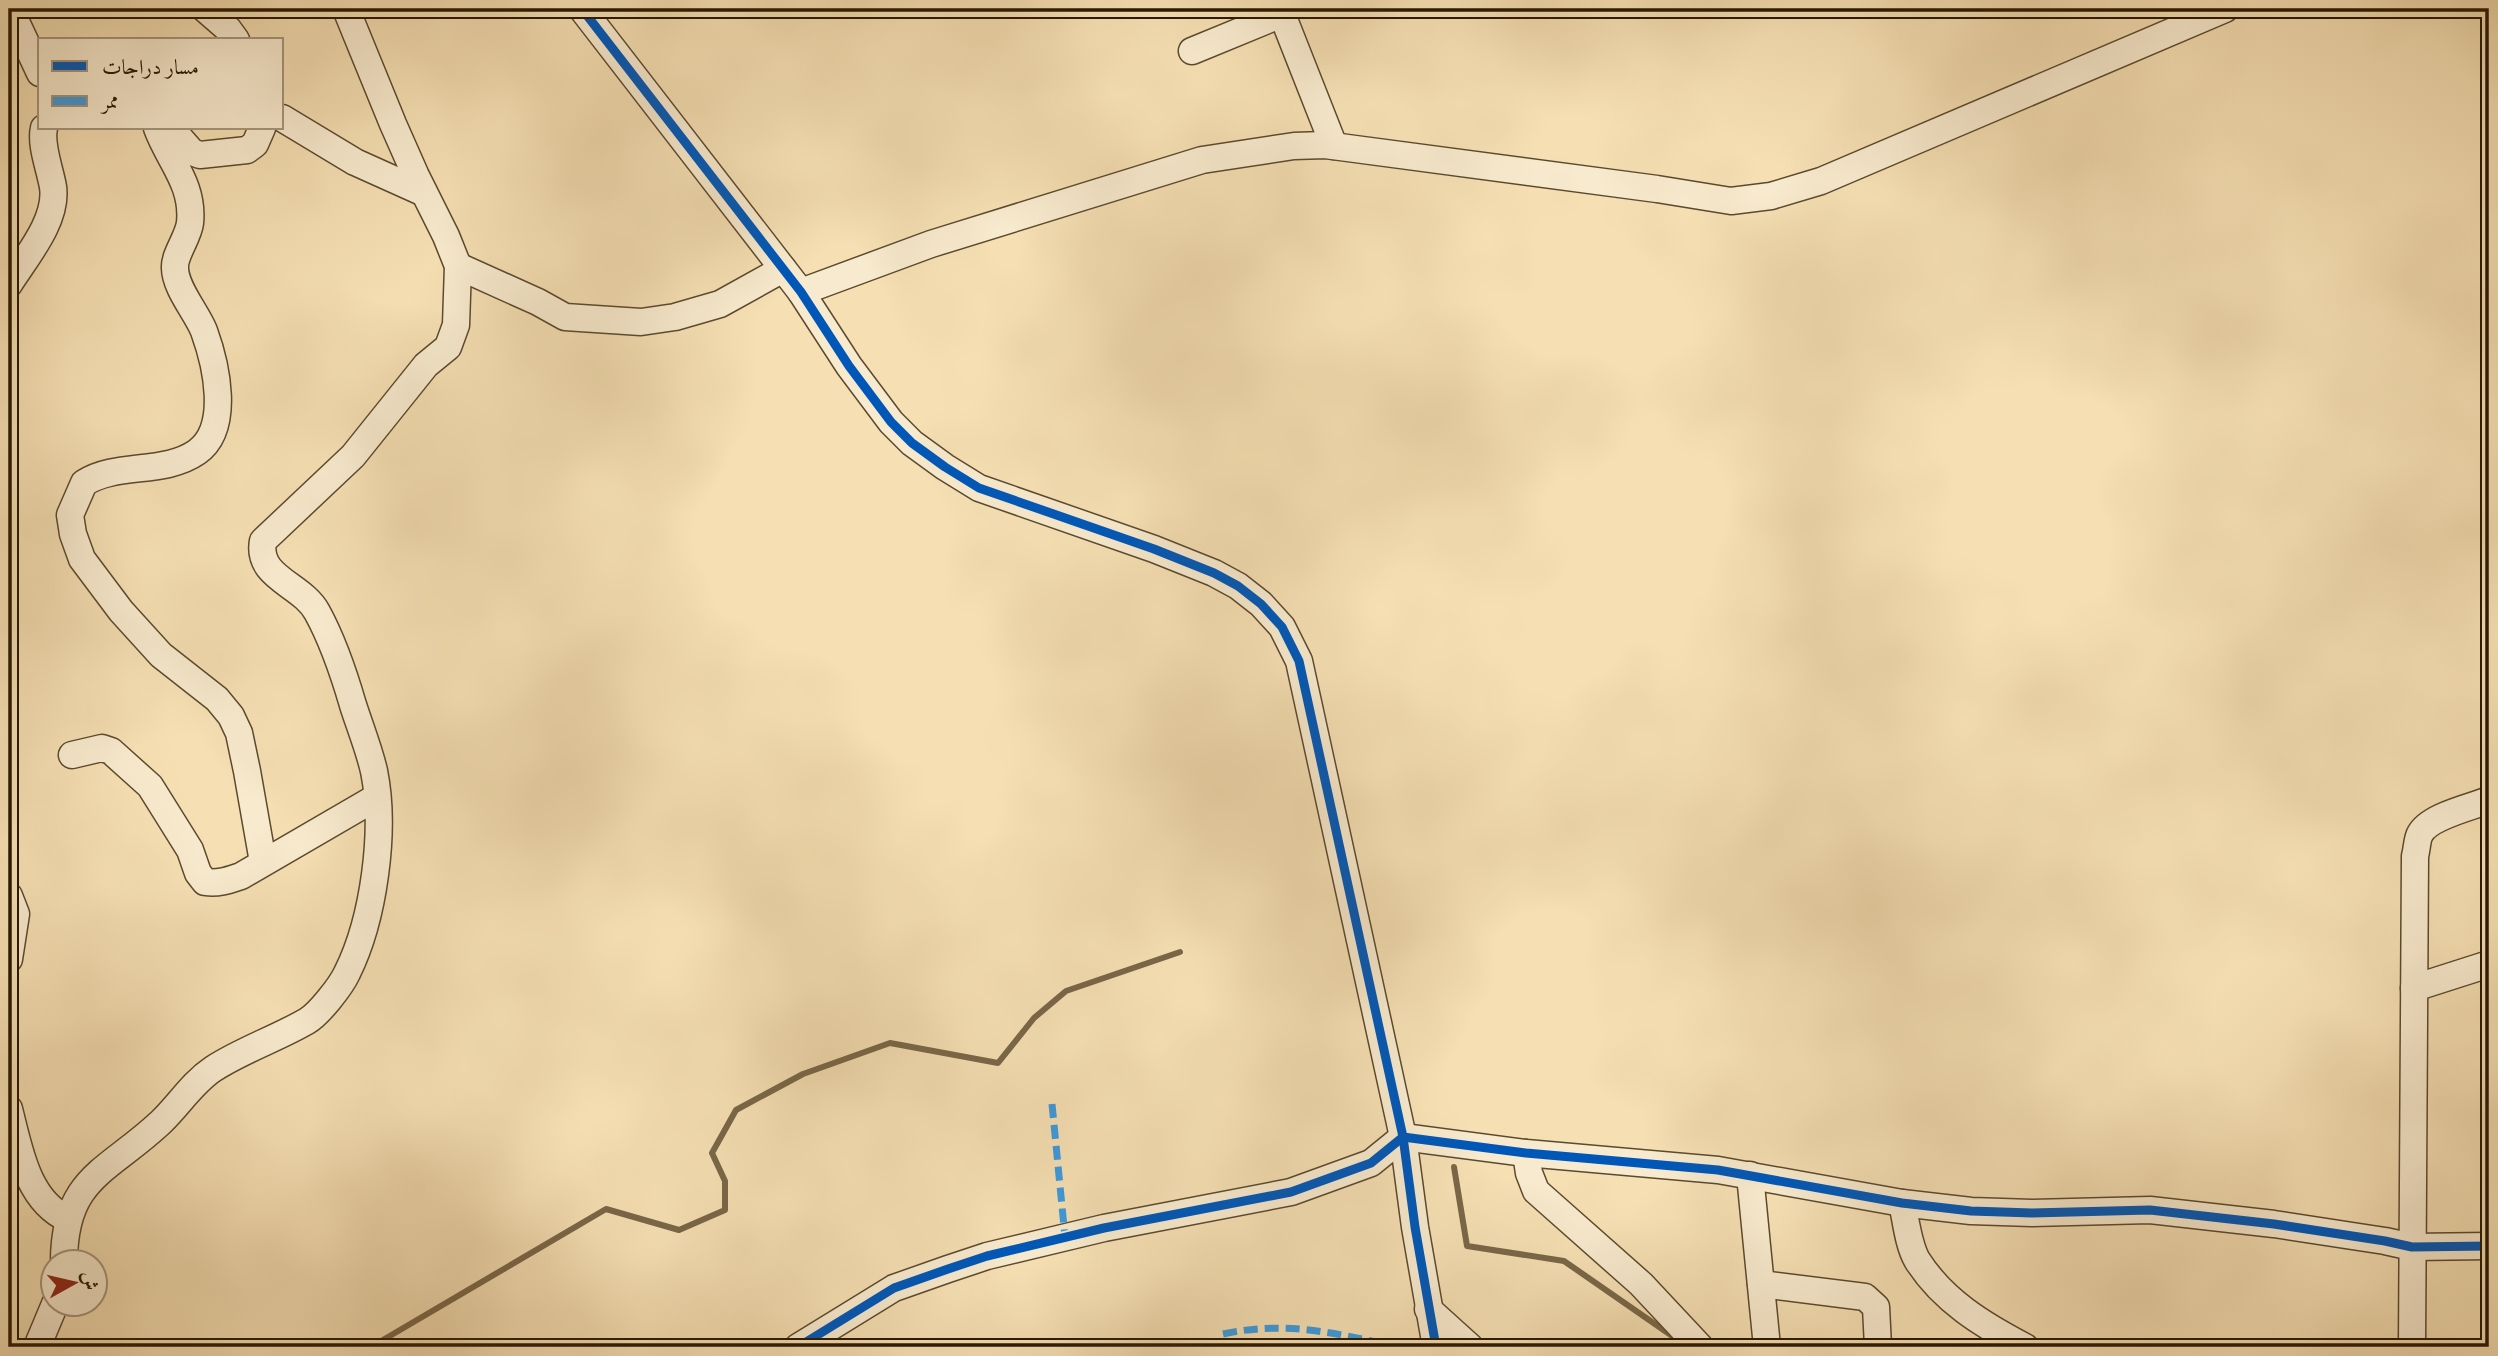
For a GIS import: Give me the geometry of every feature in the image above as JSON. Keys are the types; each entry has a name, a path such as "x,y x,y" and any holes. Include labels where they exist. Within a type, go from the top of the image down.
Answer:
{"street":[{"path":"10,9 38,70"},
{"path":"205,9 235,38"},
{"path":"65,1248 68,1219 82,1189 162,1122 196,1083 212,1070 309,1020 333,993 347,973 373,896 377,797 373,769 344,674 318,612 271,571 261,551 263,541 285,517 353,456 426,365 448,346 456,325 458,266 393,124 346,9"},
{"path":"582,9 801,292 849,366 891,422 912,443 979,488 1085,523 1214,573 1238,586 1261,604 1282,627 1299,661 1403,1138 1436,1347"},
{"path":"801,292 931,244 1202,160 1294,146 1334,146 1690,193 1731,201 1772,196 1821,181 2181,16 2225,9"},
{"path":"1192,51 1281,12 1334,146"},
{"path":"284,119 355,162 424,193"},
{"path":"9,284 52,214 54,190 43,139 44,130"},
{"path":"159,130 187,191 190,220 186,241 175,268 177,279 204,330 215,370 219,404 216,422 209,439 198,452 175,463 106,475 84,483 70,514 73,534 82,559 121,611 161,655 217,699 231,716 239,733 262,862"},
{"path":"173,130 192,152 208,155 247,150 255,144 260,130"},
{"path":"458,266 565,317 641,322 675,317 720,304 783,269"},
{"path":"72,755 102,748 111,751 150,786 190,850 198,873 205,882 232,879 377,797"},
{"path":"2412,1347 2415,856 2420,834 2439,818 2489,800"},
{"path":"9,896 16,914 9,959"},
{"path":"2414,988 2489,964"},
{"path":"9,1109 35,1190 50,1210 68,1219"},
{"path":"798,1347 894,1288 937,1273 987,1256 1104,1228 1291,1192 1371,1163 1403,1138 1526,1153 1718,1170 1902,1203 1971,1211 2150,1210 2274,1224 2412,1247 2489,1246"},
{"path":"1526,1153 1529,1173 1536,1191 1641,1284 1700,1347"},
{"path":"1750,1175 1767,1347"},
{"path":"1902,1203 1916,1258 1941,1288 1962,1310 1986,1327 2025,1347"},
{"path":"1761,1284 1865,1297 1876,1307 1878,1347"},
{"path":"1429,1309 1471,1347"},
{"path":"37,1347 49,1318"}],"waterway":[{"path":"371,1347 606,1209 679,1230 725,1210 725,1181 712,1153 736,1110 803,1074 890,1043 998,1063 1034,1018 1066,991 1180,952"},
{"path":"1454,1167 1467,1246 1564,1261 1678,1340"}],"marked path":[{"path":"1052,1104 1065,1237"},
{"path":"1223,1334 1269,1328 1312,1330 1400,1347"}],"cycle path":[{"path":"582,9 801,292 849,366 891,422 912,443 979,488 1154,549 1214,573 1238,586 1261,604 1282,627 1299,661 1403,1137 1415,1227 1436,1347"},
{"path":"798,1347 894,1288 948,1269 987,1256 1104,1228 1291,1192 1371,1163 1403,1137 1526,1153 1718,1170 1902,1203 1971,1211 2032,1213 2150,1210 2274,1224 2412,1247 2489,1246"}]}
